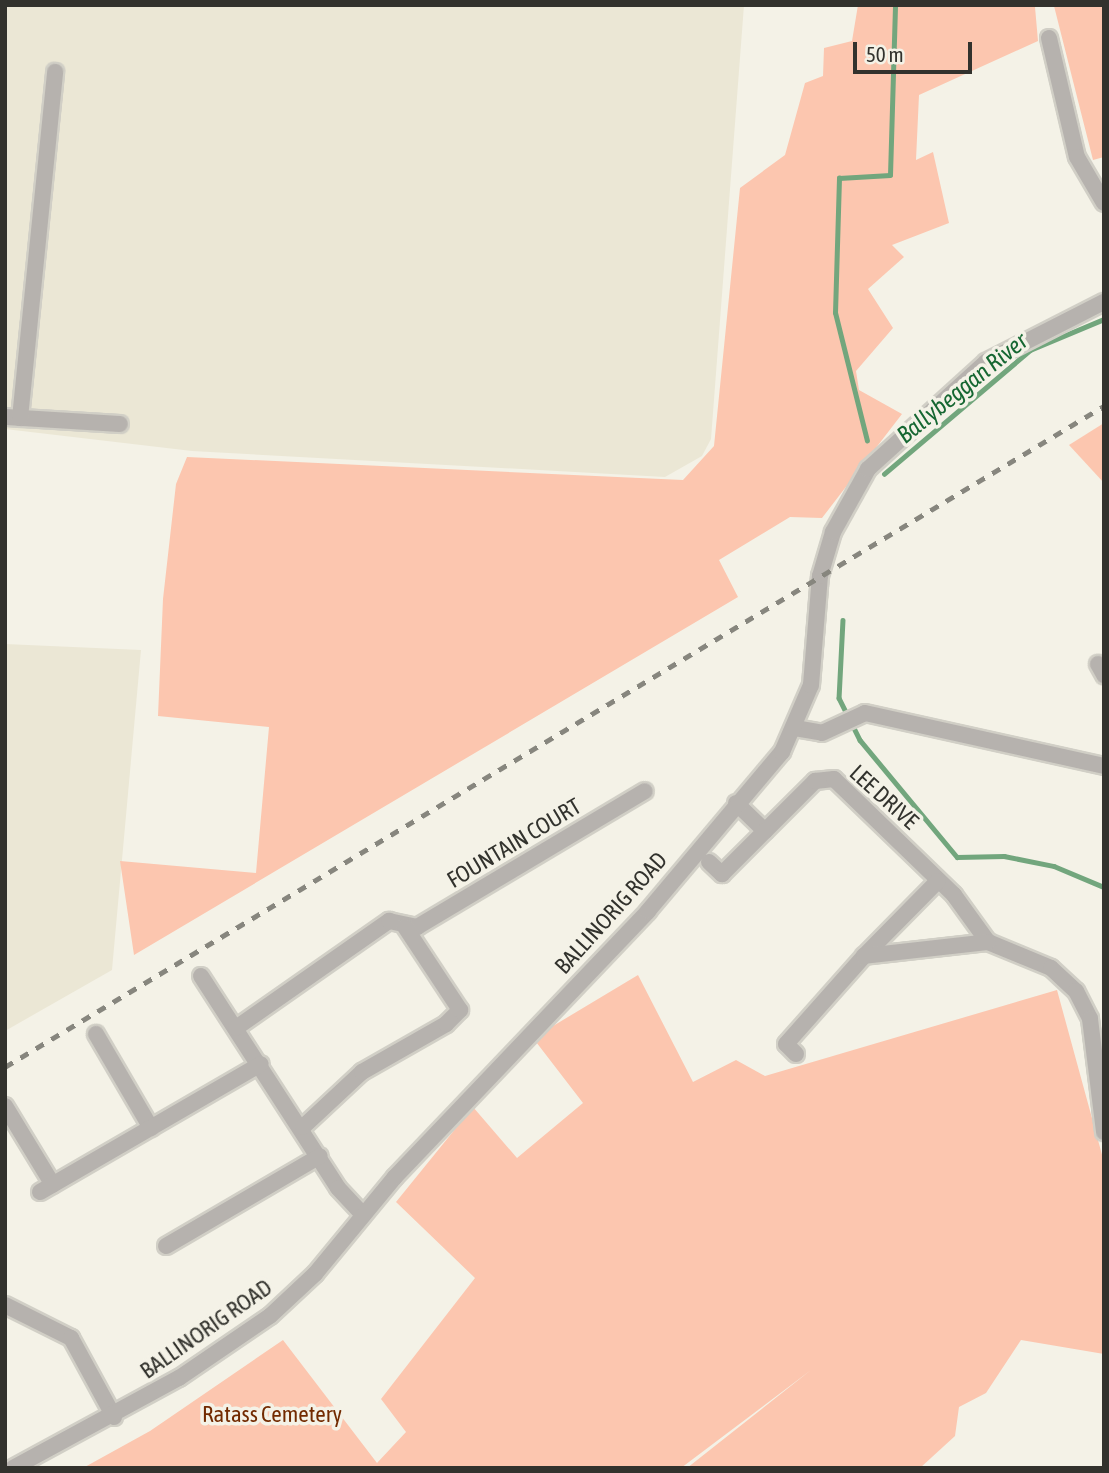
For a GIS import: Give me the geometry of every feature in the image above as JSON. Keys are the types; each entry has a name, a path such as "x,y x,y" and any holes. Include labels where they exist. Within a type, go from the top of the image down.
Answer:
{"street":[{"path":"1049,38 1077,157 1104,203"},
{"path":"55,72 13,418 120,424"},
{"name":"BALLINORIG ROAD","path":"13,1468 114,1417 270,1316 648,911 795,728 811,685 820,576 833,532 868,469 986,362 1104,302"},
{"path":"795,728 822,733 865,713 1104,766"},
{"name":"LEE DRIVE","path":"709,862 722,874 815,781 834,779 938,881 988,942 1051,968 1076,991 1090,1019 1104,1132"},
{"name":"FOUNTAIN COURT","path":"236,1027 389,921 405,927 417,927 645,791"},
{"path":"736,803 765,831"},
{"path":"796,1054 786,1044 864,956 938,881"},
{"path":"303,1127 362,1072 446,1024 460,1010 405,927"},
{"name":"LEE DRIVE","path":"864,956 988,942"},
{"path":"201,976 320,1156 363,1215"},
{"path":"96,1034 151,1128"},
{"path":"5,1106 47,1189 261,1064"},
{"path":"166,1246 320,1156"},
{"path":"5,1305 71,1338 114,1417"}],"shaded area":[{"path":"5,5 744,5 711,439 702,456 665,477 192,451 5,429"},
{"path":"5,644 141,650 112,970 5,1031"}],"green space":[{"path":"858,5 1104,5 1104,157 1093,160 1054,6 1035,7 1038,41 919,95 916,160 933,152 949,223 892,245 904,257 868,289 893,328 856,371 859,390 902,414 822,518 790,517 719,560 738,597 134,955 120,861 256,873 269,727 158,716 163,599 176,484 187,457 683,480 714,446 740,188 785,155 805,83 823,76 824,48 852,41"},
{"path":"1104,423 1104,483 1069,445"},
{"name":"Ratass Cemetery","path":"638,975 693,1082 736,1060 765,1076 1057,990 1104,1162 1104,1354 1021,1340 986,1393 959,1407 955,1436 920,1468 687,1468 811,1370 681,1468 83,1468 150,1431 283,1340 377,1463 406,1432 381,1399 475,1278 396,1202 473,1107 517,1158 583,1103 533,1038"}],"waterway":[{"path":"867,441 835,313 839,178 890,175 895,5"},
{"name":"Ballybeggan River","path":"884,474 1030,350 1104,319"},
{"name":"Ballybeggan River","path":"843,620 839,698 860,740 957,857 1004,856 1054,866 1104,887"}],"railway":[{"path":"5,1067 1104,406"}]}
